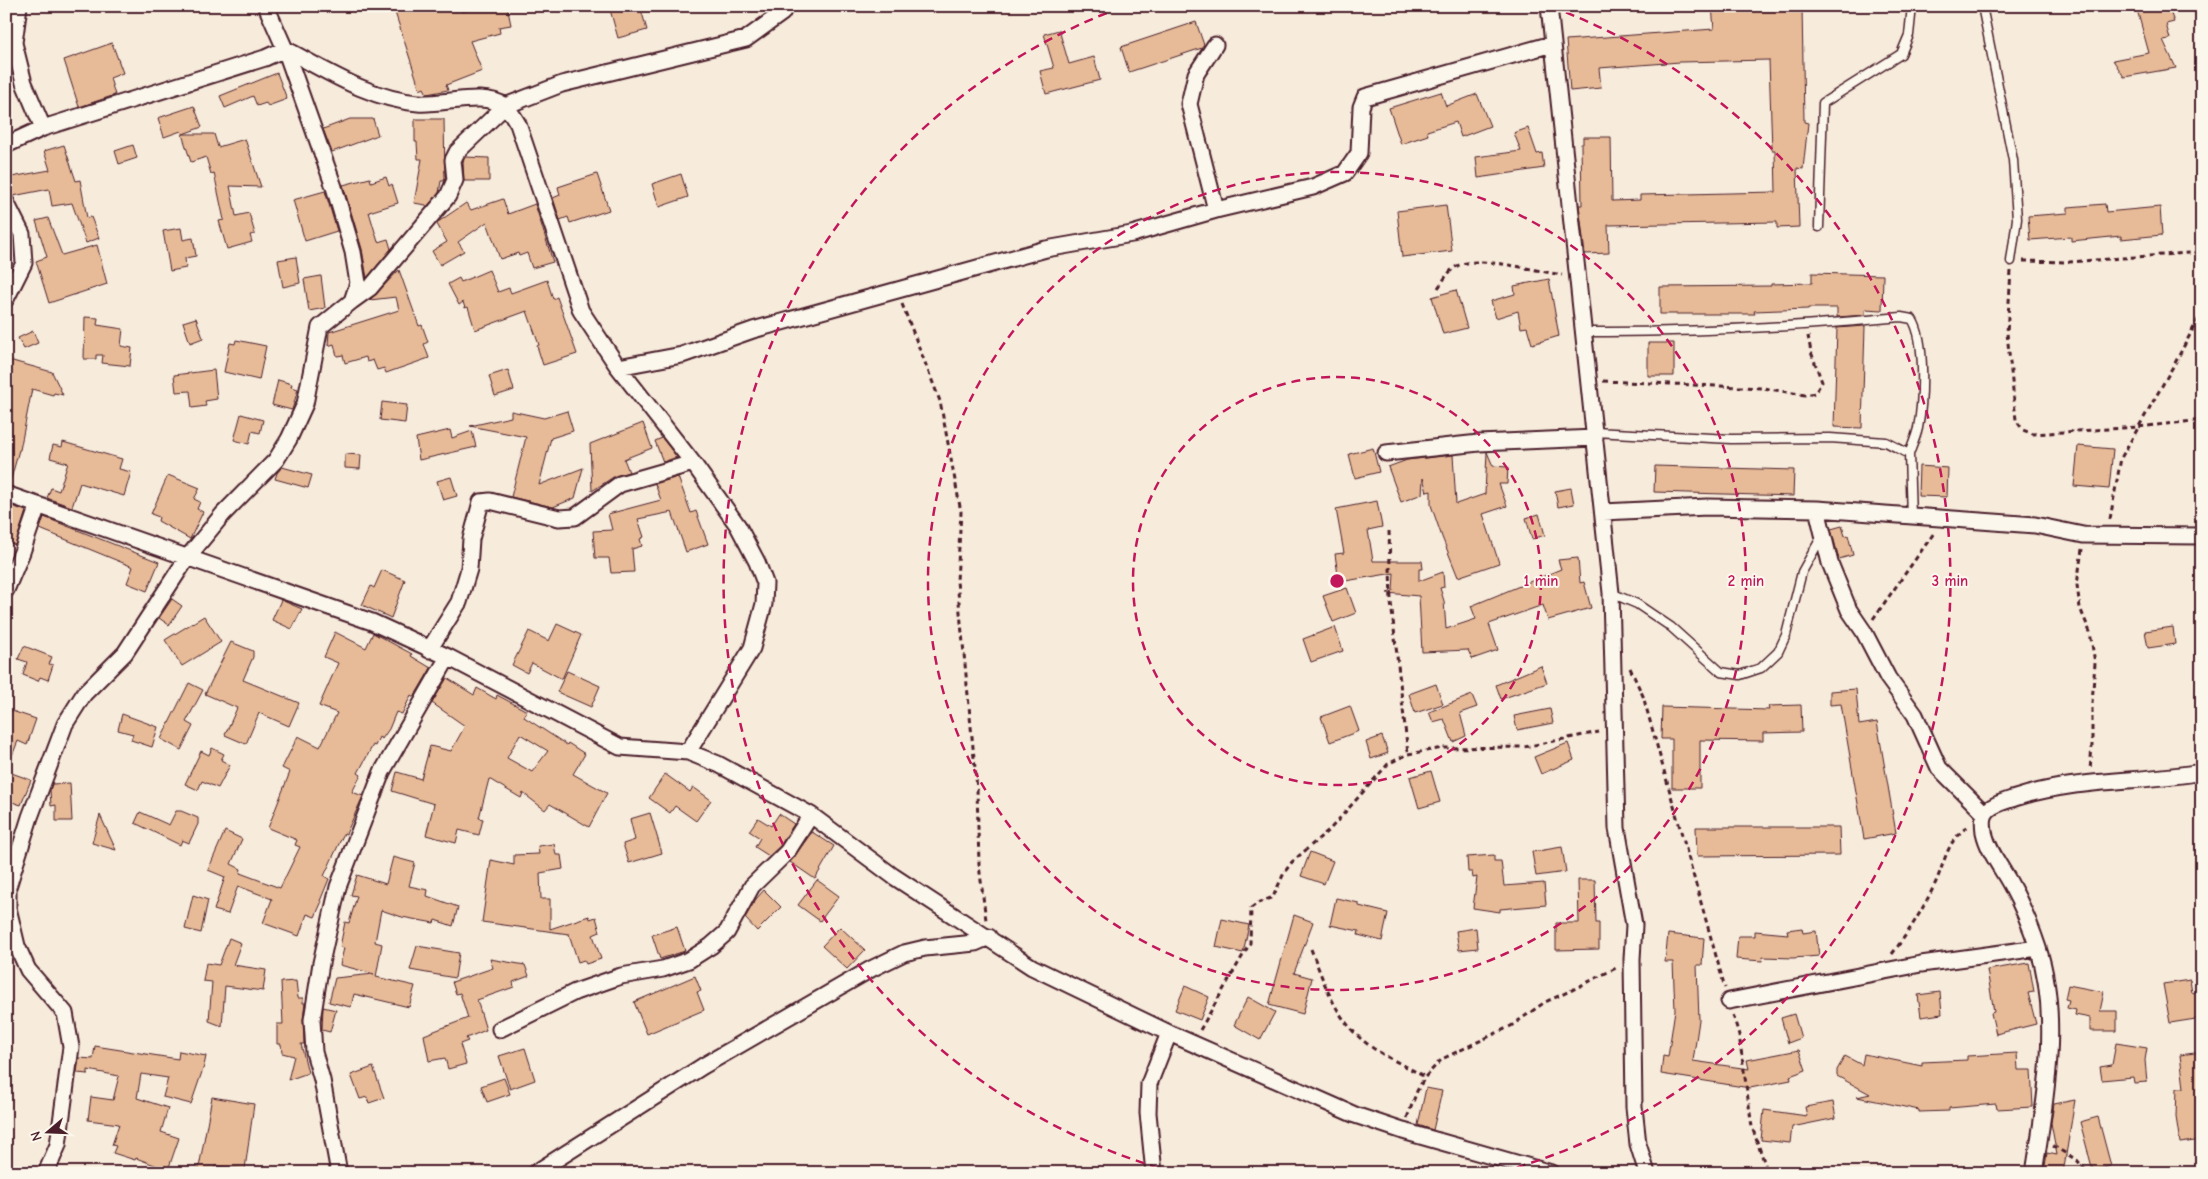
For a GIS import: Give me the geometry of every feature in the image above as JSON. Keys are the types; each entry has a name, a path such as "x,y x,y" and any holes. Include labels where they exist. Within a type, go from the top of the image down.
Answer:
{"street":[{"path":"19,6 14,43 24,83 43,128"},
{"path":"46,1173 58,1145 71,1047 65,1013 28,970 17,946 8,908 7,887 30,817 65,724 84,694 125,653 187,558 223,514 276,460 289,439 305,404 320,327 370,288 448,196 454,180 453,160 457,152 505,106 562,84 746,39 782,13 785,6"},
{"path":"1549,6 1611,593 1617,828 1634,925 1632,959 1634,1108 1638,1144 1647,1173"},
{"path":"268,7 285,49 334,187 352,252 358,283 352,301"},
{"path":"618,367 682,355 753,330 1046,249 1132,234 1216,210 1313,187 1345,173 1359,153 1361,107 1365,97 1552,44"},
{"path":"1215,45 1196,74 1189,104 1216,210"},
{"path":"6,145 43,128 265,58 285,49"},
{"path":"285,49 370,92 394,100 421,103 485,99 505,106 518,124 582,311 618,367 693,463 738,526 758,562 765,584 764,604 752,648 688,752"},
{"path":"6,202 22,234 24,263 6,299"},
{"path":"1386,452 1595,435"},
{"path":"429,650 459,602 469,569 471,539 481,502 490,501 559,518 575,518 620,484 693,463"},
{"path":"6,494 372,622 429,650 448,657 620,747 688,752 718,764 811,815 893,876 1032,966 1169,1033 1355,1115 1403,1131 1551,1173"},
{"path":"6,590 22,552 38,505"},
{"path":"1603,512 1707,507 1817,509 2035,525 2083,535 2202,536"},
{"path":"1817,509 1830,563 1849,610 1864,632 1888,678 1915,715 1939,768 1984,817"},
{"path":"339,1173 322,1080 314,1052 312,1020 321,964 338,887 382,772 448,657"},
{"path":"2034,1173 2045,1091 2050,1017 2047,980 2038,948 2012,886 1990,847 1984,832 1984,817 1989,809 1998,804 2034,792 2083,782 2153,779 2202,772"},
{"path":"500,1029 575,992 621,976 663,969 689,960 712,946 727,932 752,886 787,852 811,815"},
{"path":"534,1173 703,1066 871,969 904,953 925,948 975,942 989,937"},
{"path":"1729,1001 1921,964 2038,948"},
{"path":"1154,1173 1148,1098 1149,1084 1169,1033"}],"lane":[{"path":"1819,227 1823,103 1901,54 1909,35 1912,6"},
{"path":"1982,6 2013,160 2017,219 2011,261"},
{"path":"1584,332 1651,333 1806,326 1901,317 1912,319 1917,327 1922,348 1921,404 1918,429 1909,454 1911,517"},
{"path":"1595,435 1839,439 1886,442 1909,454"},
{"path":"1611,593 1637,604 1671,627 1721,672 1740,675 1761,668 1778,652 1786,635 1802,572 1822,534"}],"path":[{"path":"2202,252 2069,262 2011,261 2007,333 2016,420 2023,430 2033,434 2138,427 2202,420"},
{"path":"1438,288 1451,270 1462,264 1476,261 1578,278"},
{"path":"897,290 940,401 961,512 957,581 977,789 978,865 989,937"},
{"path":"2083,782 2090,770 2095,662 2090,632 2080,608 2077,585 2083,535 2085,530 2110,519 2121,458 2175,364 2202,312"},
{"path":"1588,381 1743,386 1805,395 1815,393 1822,382 1810,352 1806,326"},
{"path":"1864,632 1926,546 1942,519"},
{"path":"1389,531 1391,602 1408,754"},
{"path":"1626,661 1643,696 1739,1035 1752,1127 1768,1173"},
{"path":"1192,1043 1250,943 1251,908 1273,897 1284,873 1292,862 1331,828 1388,764 1408,754 1443,748 1524,747 1614,729"},
{"path":"1878,972 1909,932 1934,887 1949,847 1957,835 1984,817"},
{"path":"1311,949 1334,1004 1346,1024 1360,1038 1425,1077"},
{"path":"1403,1131 1417,1091 1425,1077 1442,1060 1511,1026 1545,1002 1632,959"},
{"path":"2039,1139 2077,1160 2088,1173"}],"building":[{"path":"393,6 460,6 462,12 486,6 507,6 511,25 499,27 500,33 470,41 482,71 446,85 448,90 427,94 424,88 420,90"},
{"path":"609,6 640,6 647,30 618,38"},
{"path":"1712,6 1802,6 1804,122 1808,123 1803,169 1797,168 1799,227 1777,228 1777,222 1608,225 1609,253 1585,254 1579,205 1582,205 1581,144 1583,144 1583,137 1611,137 1612,201 1640,200 1640,195 1776,192 1775,150 1772,150 1769,60 1680,62 1599,68 1601,88 1570,91 1566,40 1714,29"},
{"path":"2136,6 2168,6 2174,22 2166,24 2170,39 2163,40 2176,68 2124,77 2113,60 2149,53"},
{"path":"1196,22 1204,45 1202,48 1129,72 1121,47"},
{"path":"1059,30 1069,64 1094,57 1100,80 1046,94 1040,71 1054,68 1044,34"},
{"path":"112,43 123,73 110,78 115,95 79,107 64,60"},
{"path":"277,73 287,99 268,106 266,103 257,106 253,96 225,108 220,96"},
{"path":"1441,92 1446,106 1477,94 1490,126 1461,137 1456,122 1427,131 1428,135 1401,144 1389,108"},
{"path":"194,106 202,127 183,134 214,134 218,147 245,139 261,187 230,186 236,216 249,213 255,234 250,235 252,242 227,249 219,221 224,220 214,173 211,174 206,157 191,162 181,131 164,137 158,118"},
{"path":"350,119 373,119 378,135 332,152 323,129"},
{"path":"415,119 444,119 445,178 444,181 441,181 439,193 427,207 426,205 414,203 422,159 418,159 417,142 415,142"},
{"path":"1528,128 1537,154 1542,153 1544,168 1478,178 1476,157 1521,151 1514,133"},
{"path":"64,145 76,181 80,180 87,218 91,217 99,238 86,243 72,203 52,206 49,189 13,196 6,193 6,178 50,170 44,151"},
{"path":"133,145 137,158 119,164 115,151"},
{"path":"465,157 489,158 489,181 464,181 463,162"},
{"path":"597,174 609,210 570,223 568,217 560,220 553,198 560,195 558,187"},
{"path":"681,174 688,197 659,207 652,184"},
{"path":"386,177 389,186 392,184 398,203 369,212 378,242 388,239 391,249 367,278 362,249 343,185 370,178 371,182"},
{"path":"325,191 337,231 305,241 293,200"},
{"path":"503,199 508,214 535,204 553,262 532,268 527,253 519,256 518,253 500,259 487,222 458,242 464,251 440,265 432,251 447,242 437,224 438,222 466,203 471,210"},
{"path":"2105,204 2106,212 2160,207 2162,235 2121,239 2121,236 2071,241 2071,237 2030,240 2028,216 2068,213 2068,207"},
{"path":"1446,205 1452,251 1402,257 1397,211"},
{"path":"48,218 62,255 97,245 107,284 49,303 36,261 47,257 36,221"},
{"path":"181,228 183,240 193,238 196,256 185,258 186,268 170,271 163,231"},
{"path":"296,257 300,283 283,287 278,260"},
{"path":"399,270 419,326 422,325 428,342 424,344 429,358 386,373 384,368 377,370 373,360 367,362 366,357 345,363 343,355 337,356 334,344 328,346 329,332 399,310 396,297 370,300"},
{"path":"489,270 498,292 509,288 511,293 547,280 553,299 557,297 577,354 543,365 537,346 539,345 527,311 475,330 468,307 465,308 463,302 459,305 448,284 459,278 461,282"},
{"path":"1812,273 1883,275 1882,310 1865,309 1865,315 1837,317 1837,308 1754,311 1755,314 1660,314 1660,287 1771,286 1771,284 1812,283"},
{"path":"321,276 325,308 309,311 304,279"},
{"path":"1549,279 1559,336 1532,344 1527,327 1521,328 1518,311 1496,318 1491,301 1515,294 1514,286"},
{"path":"1456,290 1467,328 1443,334 1432,297"},
{"path":"85,317 98,318 97,325 123,329 121,346 132,348 130,366 102,363 103,355 96,355 96,359 84,359"},
{"path":"196,318 203,338 190,343 183,322"},
{"path":"1865,326 1862,428 1834,427 1837,328"},
{"path":"33,331 38,343 24,349 18,338"},
{"path":"236,340 266,346 259,380 224,372 230,343 235,344"},
{"path":"1648,343 1674,343 1674,376 1648,376"},
{"path":"9,360 52,372 63,395 54,393 53,395 32,389 20,450 11,479 6,479 6,376"},
{"path":"214,370 217,399 205,401 206,406 192,408 190,391 176,392 174,375"},
{"path":"508,370 514,390 495,396 489,376"},
{"path":"278,380 292,384 291,387 298,389 292,410 272,405"},
{"path":"382,402 407,405 405,423 380,420"},
{"path":"511,411 544,418 567,411 573,431 551,438 539,485 583,468 575,498 553,507 511,497 526,437 470,426 511,417"},
{"path":"241,414 263,420 260,433 252,431 249,444 234,440"},
{"path":"643,423 652,448 624,459 629,472 615,476 592,491 590,444"},
{"path":"450,430 452,438 472,431 476,447 419,460 416,438"},
{"path":"662,438 677,457 663,462 655,441"},
{"path":"63,442 122,459 119,469 131,472 124,496 80,483 72,507 47,498 51,488 59,491 68,463 50,458 53,445 62,447"},
{"path":"2078,446 2113,449 2109,489 2074,486"},
{"path":"1373,448 1379,472 1355,478 1349,454"},
{"path":"1487,452 1493,466 1508,467 1507,484 1499,484 1507,506 1483,514 1499,563 1458,577 1431,505 1431,491 1427,492 1423,478 1422,494 1401,502 1388,467 1407,460 1453,455 1456,504 1485,494"},
{"path":"345,454 361,455 360,469 345,468"},
{"path":"1655,466 1794,470 1793,496 1654,492"},
{"path":"1919,466 1948,468 1947,497 1918,496"},
{"path":"282,467 312,475 308,488 275,479"},
{"path":"168,475 200,488 194,499 200,502 197,509 203,512 190,539 158,521 159,517 151,514"},
{"path":"451,477 457,496 443,500 437,481"},
{"path":"678,477 691,513 696,511 708,544 686,552 672,512 638,519 644,537 640,539 642,546 632,549 634,572 611,573 609,558 595,558 593,531 612,530 608,514 661,500 655,484"},
{"path":"1571,488 1574,504 1558,507 1555,491"},
{"path":"1377,501 1382,527 1368,530 1373,561 1422,561 1423,569 1419,569 1419,581 1443,572 1444,587 1440,588 1444,601 1446,629 1476,619 1471,606 1561,569 1558,560 1578,558 1580,583 1584,582 1591,608 1548,620 1543,605 1489,624 1498,650 1472,659 1468,650 1422,652 1419,596 1387,593 1393,591 1394,573 1339,582 1335,554 1344,553 1336,509"},
{"path":"6,504 26,511 15,545 6,541"},
{"path":"1539,514 1545,535 1532,539 1526,518"},
{"path":"44,517 159,562 147,591 127,583 133,567 40,529"},
{"path":"1842,526 1845,536 1848,535 1853,555 1839,559 1831,529"},
{"path":"382,570 405,580 391,618 362,605 371,586 374,588"},
{"path":"1347,588 1356,613 1333,622 1323,596"},
{"path":"172,599 182,606 169,625 159,618"},
{"path":"281,600 302,609 292,629 272,620"},
{"path":"204,616 221,642 182,666 165,640"},
{"path":"557,624 581,635 562,679 532,663 527,673 512,665 529,631 549,641"},
{"path":"1335,627 1343,651 1311,662 1303,639"},
{"path":"2173,627 2175,644 2148,648 2145,631"},
{"path":"335,632 366,648 373,633 412,654 411,656 431,668 414,697 411,695 402,714 396,712 389,729 382,739 379,737 375,746 373,745 358,773 361,775 352,792 363,796 324,876 329,879 315,917 307,914 299,936 263,923 272,899 238,886 228,914 214,910 225,877 208,870 225,831 242,839 231,864 241,869 240,873 280,888 300,847 295,845 297,840 268,828 290,772 282,768 298,736 320,747 337,713 319,706 338,663 324,657"},
{"path":"231,642 253,651 253,657 243,680 299,703 289,726 259,713 246,744 225,735 237,708 205,694"},
{"path":"24,646 52,657 49,664 53,665 48,680 40,677 38,681 23,675 27,662 18,659"},
{"path":"1541,666 1547,683 1501,699 1496,685"},
{"path":"567,671 600,686 591,707 557,692"},
{"path":"447,678 474,695 477,688 496,699 497,695 527,711 524,717 567,745 568,743 585,754 573,774 607,793 589,827 550,804 545,810 523,793 521,798 489,779 479,818 483,819 479,835 459,830 456,843 426,835 434,804 392,791 397,772 421,779 430,746 451,751 465,726 432,703","holes":["520,734 548,751 532,772 507,758"]},
{"path":"189,683 203,690 186,722 193,726 181,750 161,739"},
{"path":"1436,684 1443,704 1415,713 1409,694"},
{"path":"1856,689 1859,725 1877,722 1896,833 1864,839 1841,704 1830,705 1830,691"},
{"path":"1472,695 1477,707 1460,713 1466,736 1453,742 1444,719 1433,722 1429,712"},
{"path":"1801,705 1802,732 1763,733 1763,741 1700,740 1700,788 1672,788 1672,739 1661,739 1662,707 1769,710 1768,706"},
{"path":"1350,706 1359,731 1330,742 1321,717"},
{"path":"6,709 36,719 27,745 18,741 7,768"},
{"path":"1550,709 1553,723 1517,730 1514,716"},
{"path":"122,714 158,727 152,747 131,740 133,734 118,730"},
{"path":"1382,736 1388,753 1371,759 1366,742"},
{"path":"1568,743 1574,760 1541,774 1534,757"},
{"path":"212,748 224,754 221,760 230,765 218,788 202,781 198,790 185,784 201,751 209,755"},
{"path":"6,771 31,780 21,805 6,800"},
{"path":"1431,771 1440,802 1419,808 1410,777"},
{"path":"665,774 690,792 693,787 711,800 696,821 675,806 670,813 649,798"},
{"path":"70,783 72,821 56,821 56,805 51,806 50,790 52,784"},
{"path":"176,811 181,811 198,818 198,824 189,843 182,840 180,845 135,823 140,812 169,825"},
{"path":"650,813 662,853 629,863 623,844 635,840 630,819"},
{"path":"779,814 794,824 780,846 769,856 755,847 760,838 749,831 758,818 771,826"},
{"path":"100,815 116,850 92,843"},
{"path":"1696,827 1839,827 1840,855 1697,856"},
{"path":"812,832 834,846 815,879 790,862"},
{"path":"554,844 556,855 561,855 563,869 540,873 541,899 550,899 550,929 589,916 590,919 596,917 600,932 593,935 601,959 586,964 584,960 578,962 569,934 482,922 491,860 514,865 514,855 539,854 538,846"},
{"path":"1562,847 1566,872 1536,876 1532,852"},
{"path":"1310,852 1333,861 1324,884 1301,876"},
{"path":"1494,855 1494,861 1501,861 1504,886 1544,883 1546,905 1500,909 1500,912 1473,908 1477,877 1473,878 1472,872 1468,872 1467,857"},
{"path":"393,857 415,863 409,886 428,890 427,896 458,907 453,926 435,920 434,923 402,917 381,910 375,942 382,944 376,977 415,986 409,1007 354,994 351,1007 329,1002 335,978 374,974 340,965 344,948 340,947 345,922 349,923 357,896 351,895 357,875 386,884"},
{"path":"817,880 839,896 820,921 798,905"},
{"path":"1578,880 1595,880 1596,923 1599,923 1599,949 1556,950 1556,923 1579,923"},
{"path":"764,890 781,907 757,931 745,918 756,899"},
{"path":"193,895 208,900 201,933 185,929"},
{"path":"1336,898 1359,903 1359,906 1388,913 1382,941 1358,935 1359,931 1330,925"},
{"path":"1294,915 1313,922 1294,973 1312,978 1303,1014 1269,1005"},
{"path":"1222,919 1249,925 1243,953 1216,947"},
{"path":"677,927 685,951 660,959 652,935"},
{"path":"840,927 865,950 847,969 822,946"},
{"path":"1476,928 1478,948 1459,950 1456,931"},
{"path":"1802,928 1803,933 1816,931 1819,956 1793,958 1763,957 1762,961 1736,959 1738,936 1755,936 1755,931 1788,934 1787,930"},
{"path":"1668,934 1704,938 1702,965 1697,965 1699,1020 1693,1061 1749,1069 1747,1060 1799,1050 1806,1070 1790,1076 1791,1080 1750,1088 1661,1074 1663,1056 1668,1057 1675,1010 1673,962 1665,962"},
{"path":"229,938 241,943 233,965 266,970 263,991 225,986 222,1026 209,1021 212,982 203,981 206,963 219,965"},
{"path":"417,946 459,953 455,978 410,970"},
{"path":"490,959 525,965 529,976 513,982 514,987 477,1000 486,1030 466,1038 468,1041 460,1044 466,1064 448,1069 445,1058 429,1061 424,1035 468,1018 460,993 456,994 452,982 493,968"},
{"path":"2029,963 2034,992 2028,993 2036,1024 1996,1034 1991,1013 1994,1012 1987,970"},
{"path":"695,976 701,991 697,992 704,1010 647,1034 634,1002"},
{"path":"2190,980 2192,993 2202,991 2202,1018 2170,1023 2163,984"},
{"path":"296,981 298,998 303,998 303,1003 305,1003 303,1020 304,1044 301,1044 308,1073 288,1080 294,1056 282,1053 281,1044 277,1044 277,1024 283,1024 281,982"},
{"path":"2068,985 2104,992 2100,1011 2117,1011 2117,1031 2090,1031 2090,1018 2075,1015 2076,1010 2067,1008 2069,1000 2065,999"},
{"path":"1185,986 1209,997 1200,1020 1175,1010"},
{"path":"1940,992 1942,1014 1921,1017 1918,995"},
{"path":"1248,997 1275,1012 1260,1040 1234,1025"},
{"path":"323,1007 336,1010 330,1032 322,1030"},
{"path":"1794,1014 1801,1038 1788,1043 1781,1018"},
{"path":"2116,1043 2147,1048 2145,1060 2147,1082 2134,1083 2133,1077 2102,1080 2100,1067 2112,1065"},
{"path":"95,1046 178,1059 179,1051 206,1056 191,1104 163,1097 168,1078 141,1074 137,1098 168,1108 161,1132 179,1138 168,1170 136,1158 135,1160 113,1153 116,1146 112,1145 119,1124 88,1120 91,1097 113,1100 119,1076 88,1070 88,1074 77,1073 79,1058 93,1059"},
{"path":"525,1048 535,1080 510,1089 499,1056"},
{"path":"2202,1052 2202,1140 2180,1143 2176,1117 2177,1088 2184,1088 2180,1055"},
{"path":"2017,1053 2018,1070 2031,1070 2033,1107 1997,1109 1996,1104 1949,1108 1949,1111 1919,1112 1919,1110 1857,1097 1870,1094 1837,1076 1837,1070 1845,1056 1862,1065 1864,1054 1922,1066 1922,1062 1967,1060 1967,1056"},
{"path":"373,1067 384,1098 369,1103 367,1097 360,1099 351,1075"},
{"path":"504,1078 510,1094 487,1102 481,1086"},
{"path":"1426,1088 1442,1091 1433,1130 1418,1125"},
{"path":"212,1097 254,1104 245,1169 215,1166 214,1173 198,1173"},
{"path":"2075,1100 2063,1173 2044,1173 2047,1153 2057,1155 2051,1123 2054,1104"},
{"path":"1833,1102 1836,1118 1792,1127 1790,1143 1761,1140 1764,1110 1807,1116 1805,1107"},
{"path":"2098,1117 2111,1166 2093,1171 2080,1122"}]}
